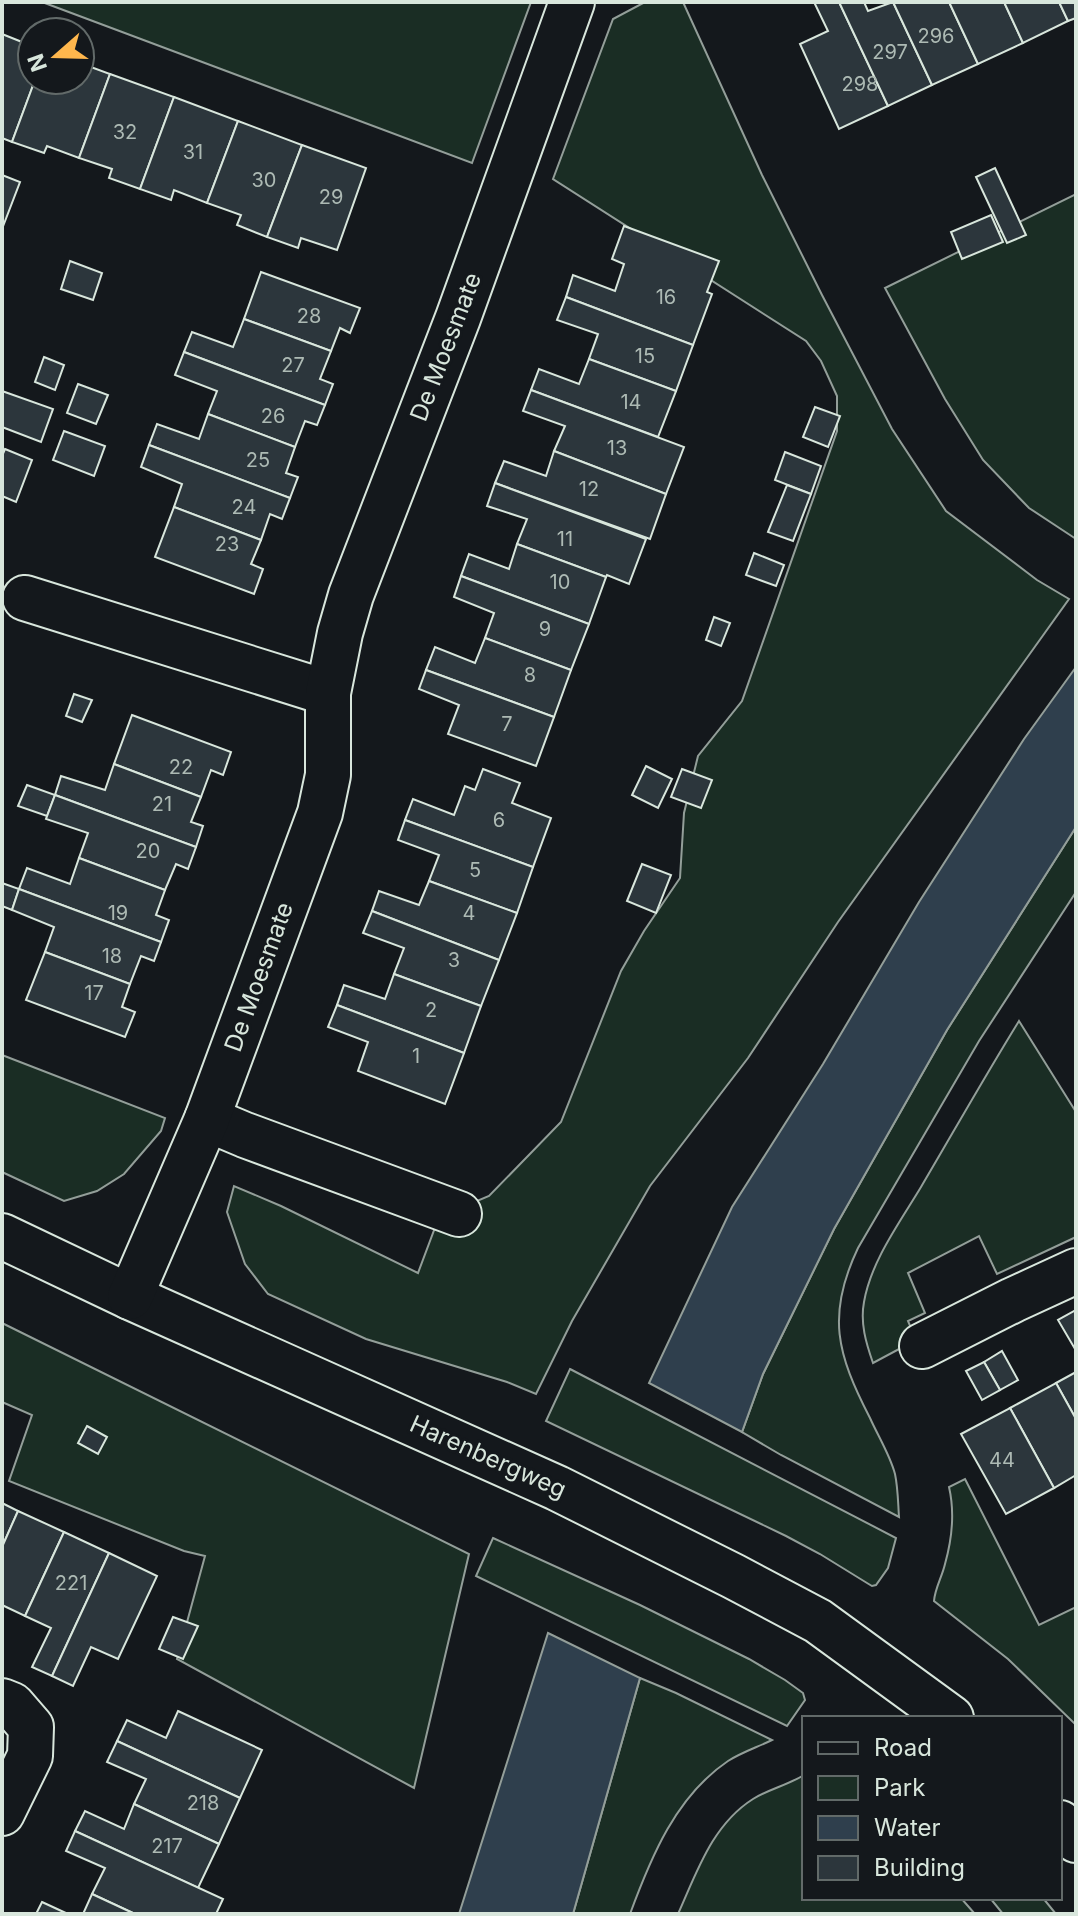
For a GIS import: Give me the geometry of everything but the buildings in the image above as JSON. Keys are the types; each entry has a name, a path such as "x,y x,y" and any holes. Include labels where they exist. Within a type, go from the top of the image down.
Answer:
{"street":[{"name":"De Moesmate","path":"130,1297 207,1119 320,813 328,775 328,693 351,595 458,318 572,2"},
{"path":"25,598 328,693"},
{"path":"207,1119 459,1214"},
{"name":"Harenbergweg","path":"2,1236 130,1297 557,1488 733,1576 818,1621 948,1716"},
{"path":"922,1346 1076,1271"},
{"path":"2,1701 12,1705 31,1727 30,1756 2,1813"},
{"path":"1062,1825 1076,1840"}],"green space":[{"path":"42,2 531,2 472,163 96,22 96,16 79,16"},
{"path":"645,2 683,2 762,175 822,295 892,429 946,511 1037,580 1069,599 838,922 748,1058 650,1186 572,1321 536,1394 507,1382 366,1339 268,1294 245,1264 227,1212 234,1186 418,1273 439,1217 489,1196 561,1122 621,971 680,878 684,813 698,756 742,701 837,431 837,396 821,361 806,341 553,179 613,19"},
{"path":"1076,194 1076,539 1029,508 983,460 945,399 885,288"},
{"path":"1076,827 1076,892 979,1041 858,1248 842,1294 839,1314 843,1354 893,1467 899,1517 742,1432 763,1374 834,1229 947,1030"},
{"path":"1019,1021 1076,1112 1076,1237 997,1274 979,1236 908,1273 925,1313 908,1321 916,1340 873,1363 863,1318 864,1302 873,1272 887,1242"},
{"path":"2,1055 165,1118 161,1131 124,1174 97,1191 64,1201 2,1172"},
{"path":"2,1323 469,1554 414,1788 177,1659 205,1556 184,1551 9,1481 32,1415 2,1402"},
{"path":"570,1369 896,1538 888,1568 872,1586 786,1536 546,1421"},
{"path":"965,1479 1039,1625 1076,1607 1076,1725 1008,1659 934,1601 951,1536 949,1487"},
{"path":"493,1538 749,1659 803,1693 805,1700 787,1726 476,1576"},
{"path":"640,1678 772,1740 728,1761 694,1792 667,1829 630,1914 573,1914"},
{"path":"802,1776 802,1900 963,1900 975,1914 678,1914 707,1850 727,1822 753,1799"},
{"path":"992,1900 1045,1900 1056,1914 1003,1914"}],"water":[{"path":"1076,667 1076,827 947,1030 834,1229 763,1374 742,1432 649,1383 732,1207 823,1064 919,902 1024,739"},
{"path":"548,1633 640,1678 573,1914 459,1914"}]}
